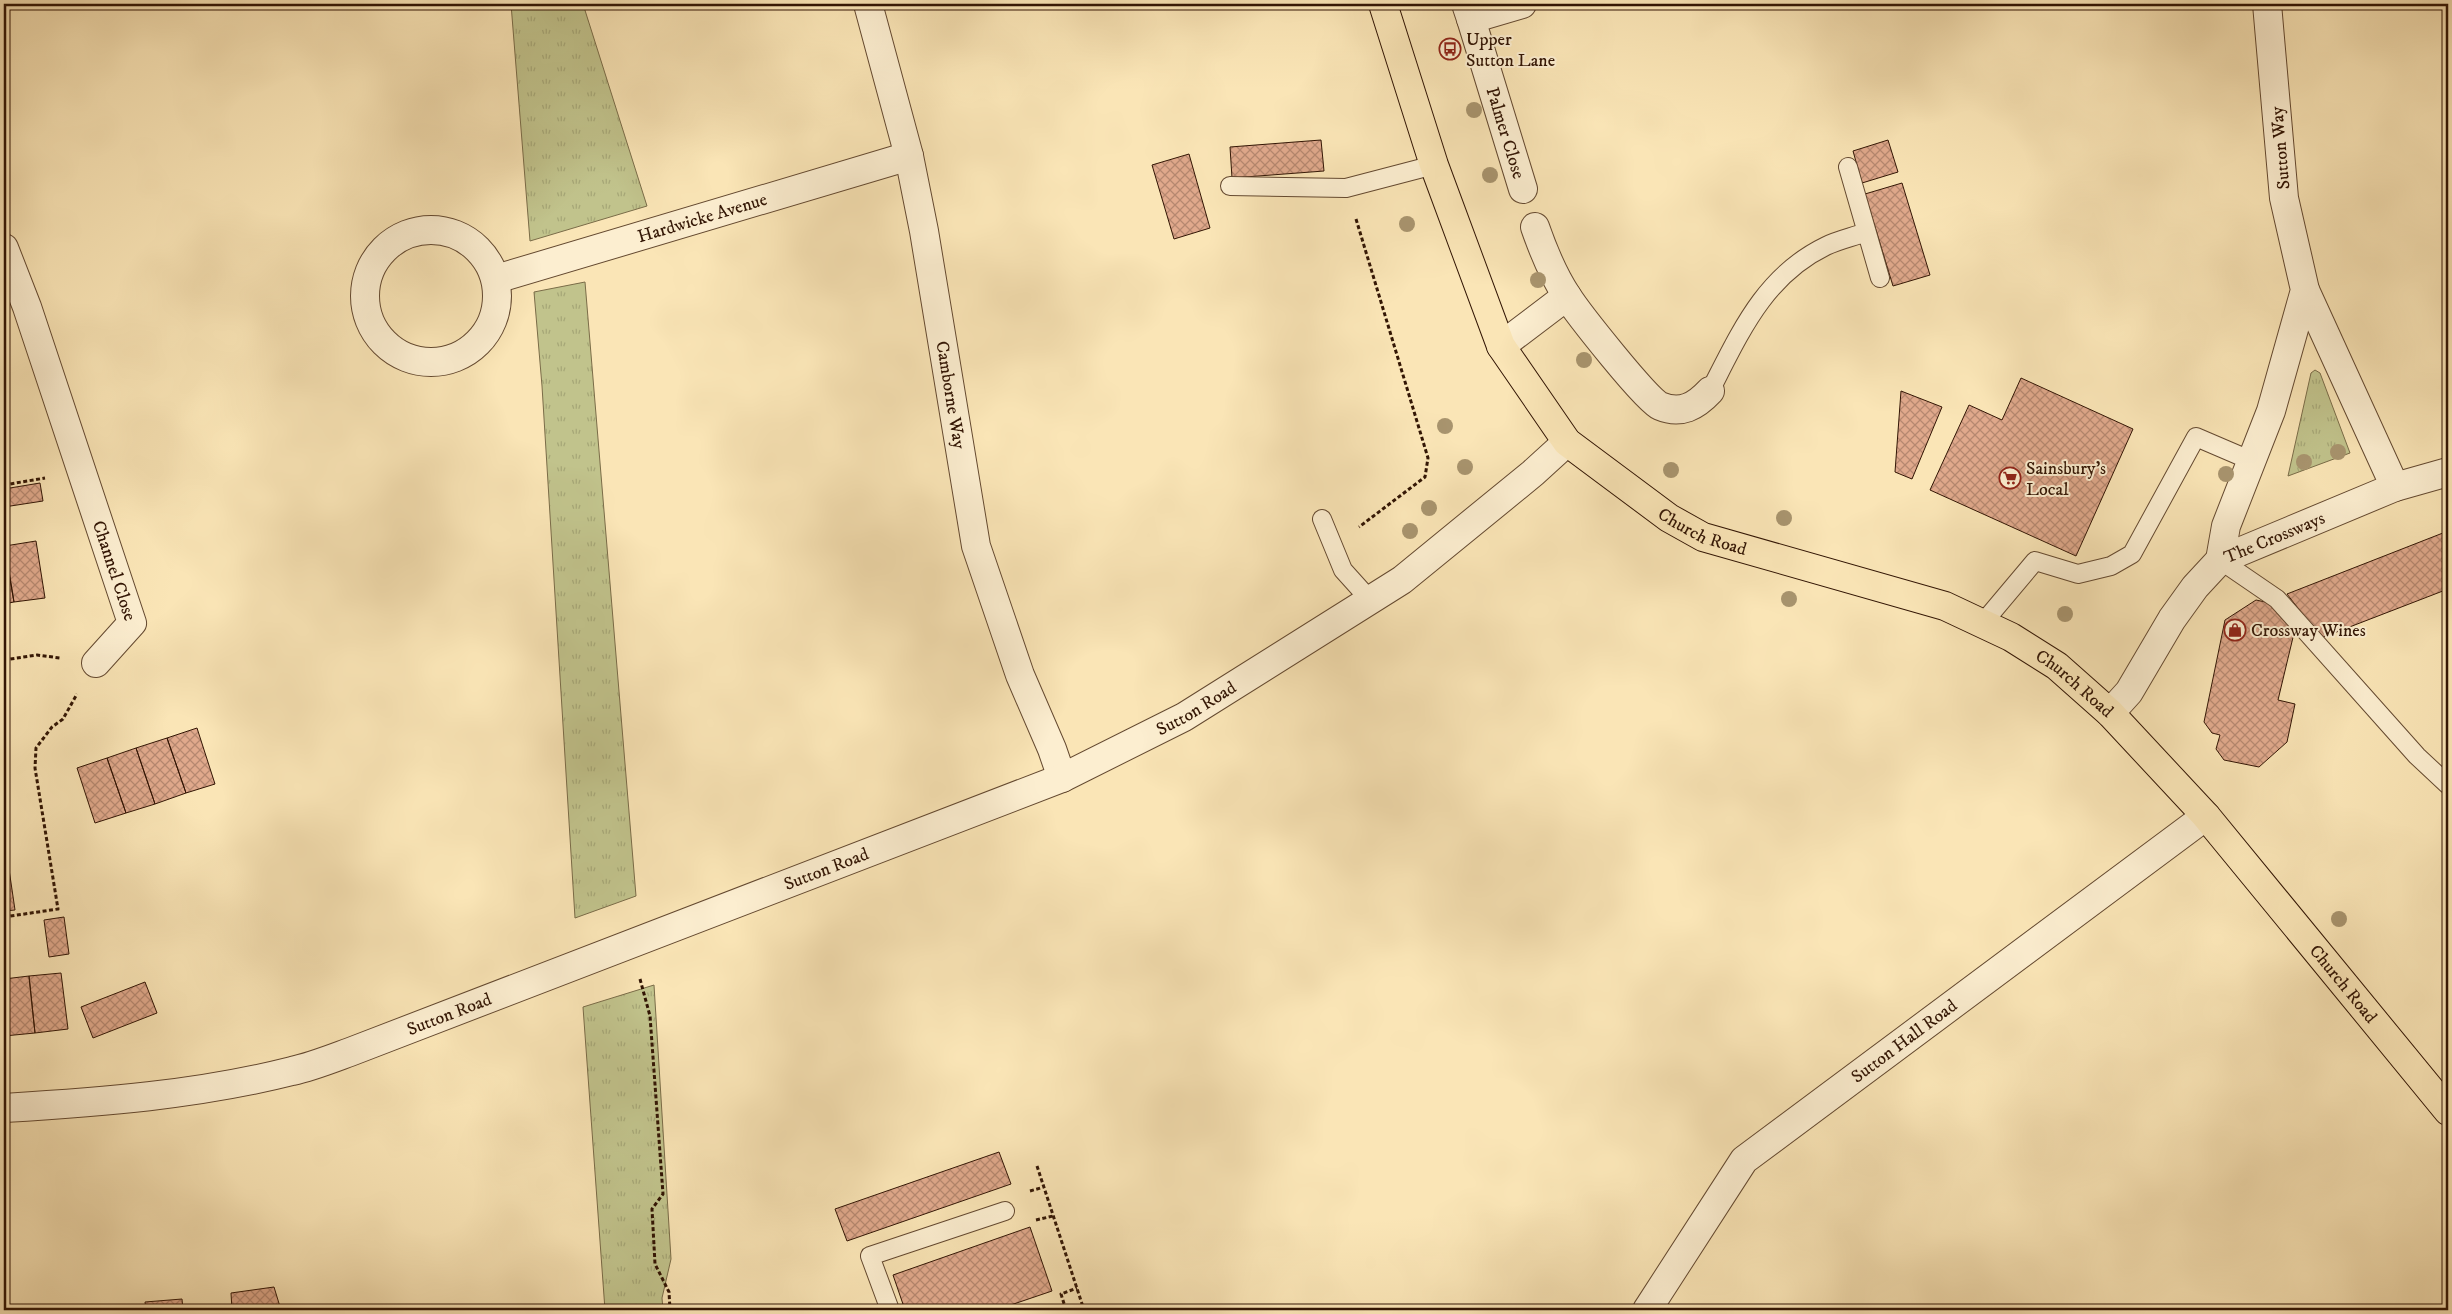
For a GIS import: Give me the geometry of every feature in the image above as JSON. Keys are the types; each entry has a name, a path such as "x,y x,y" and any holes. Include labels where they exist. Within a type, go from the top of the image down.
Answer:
{"main road":[{"path":"1383,4 1434,165 1501,346 1567,442"},
{"name":"Church Road","path":"1567,442 1669,518 1703,537 1945,606 2011,637 2057,666 2110,713 2206,816 2448,1111"}],"street":[{"name":"Camborne Way","path":"868,4 909,156 924,231 976,546 1020,675 1052,749 1062,778"},
{"name":"Palmer Close","path":"1522,4 1469,11 1523,189"},
{"name":"Sutton Way","path":"2268,4 2284,198 2305,290 2395,487"},
{"name":"Hardwicke Avenue","path":"496,280 909,156"},
{"path":"1535,227 1544,252 1567,296 1639,387 1659,406 1682,409 1690,407 1698,404 1710,391"},
{"path":"427,229 450,232 470,242 486,259 496,280 498,301 493,321 486,334 466,354 446,361 424,363 404,358 382,341 373,330 365,311 365,282 371,265 385,247 404,235 427,229"},
{"name":"Channel Close","path":"4,248 27,308 132,623 96,663"},
{"name":"Sutton Way","path":"2220,560 2226,526 2271,411 2305,290"},
{"path":"1501,346 1567,296"},
{"name":"Sutton Road","path":"4,1108 185,1093 293,1071 350,1052 1062,778 1184,717 1402,580 1533,473 1567,442"},
{"name":"The Crossways","path":"2110,713 2129,692 2172,619 2195,587 2220,560 2395,487 2448,472"},
{"name":"Sutton Hall Road","path":"1647,1310 1744,1160 2206,816"}],"lane":[{"path":"1230,186 1346,188 1434,165"},
{"path":"1848,167 1880,278"},
{"path":"1710,391 1747,319 1769,289 1799,262 1826,246 1866,232"},
{"path":"1982,624 2035,561 2078,574 2111,566 2132,554 2196,437 2252,461"},
{"path":"1322,519 1343,570 1370,600"},
{"path":"2220,560 2277,599 2417,756 2448,785"},
{"path":"890,1310 870,1256 1005,1211"}],"path":[{"path":"1333,546 1425,477 1428,458 1346,188"},
{"path":"4,485 53,476"},
{"path":"4,660 37,655 96,663 62,719 52,727 36,748 36,768 58,909 4,917"},
{"path":"630,945 650,1016 663,1194 652,1209 655,1264 669,1292 670,1310"},
{"path":"1037,1166 1084,1310"},
{"path":"1066,1310 1061,1294 1077,1288"}],"green space":[{"path":"511,4 583,4 647,206 530,241"},
{"path":"585,282 636,896 575,918 542,386 534,292"},
{"path":"2315,370 2320,373 2350,453 2288,476 2311,373"},
{"path":"654,985 671,1259 662,1298 663,1310 605,1310 583,1007"}],"building":[{"path":"1321,140 1324,171 1232,178 1230,147"},
{"path":"1888,140 1898,172 1862,183 1853,151"},
{"path":"1189,154 1210,228 1174,239 1152,165"},
{"path":"1902,183 1930,275 1893,286 1865,194"},
{"path":"2021,378 2133,429 2076,556 1930,490 1969,405 2002,420"},
{"path":"1901,391 1942,407 1912,479 1895,472"},
{"path":"40,483 43,501 4,507 4,489"},
{"path":"2448,531 2448,589 2321,638 2287,594"},
{"path":"36,541 45,598 14,602 5,546"},
{"path":"4,546 14,602 4,604"},
{"path":"2256,600 2270,603 2295,629 2278,700 2295,704 2287,742 2259,767 2224,760 2216,749 2220,735 2212,733 2204,722 2225,620"},
{"path":"197,728 215,784 186,793 167,738"},
{"path":"167,738 186,793 155,804 136,748"},
{"path":"136,748 155,804 126,813 107,758"},
{"path":"107,758 126,813 95,823 77,768"},
{"path":"4,843 10,876 4,877"},
{"path":"10,876 15,910 4,911 4,877"},
{"path":"64,917 69,954 49,957 44,920"},
{"path":"61,973 68,1029 35,1033 29,976"},
{"path":"29,976 35,1033 4,1036 4,979"},
{"path":"145,982 157,1013 93,1038 81,1007"},
{"path":"999,1152 1011,1184 847,1241 835,1209"},
{"path":"1030,1227 1052,1291 996,1310 905,1310 893,1275"},
{"path":"274,1287 281,1310 232,1310 231,1293"},
{"path":"182,1299 183,1310 146,1310 145,1302"}],"place":[{"name":"Upper Sutton Lane","path":"1450,49"},
{"name":"Sainsbury's Local","path":"2010,478"},
{"name":"Crossway Wines","path":"2235,630"}]}
